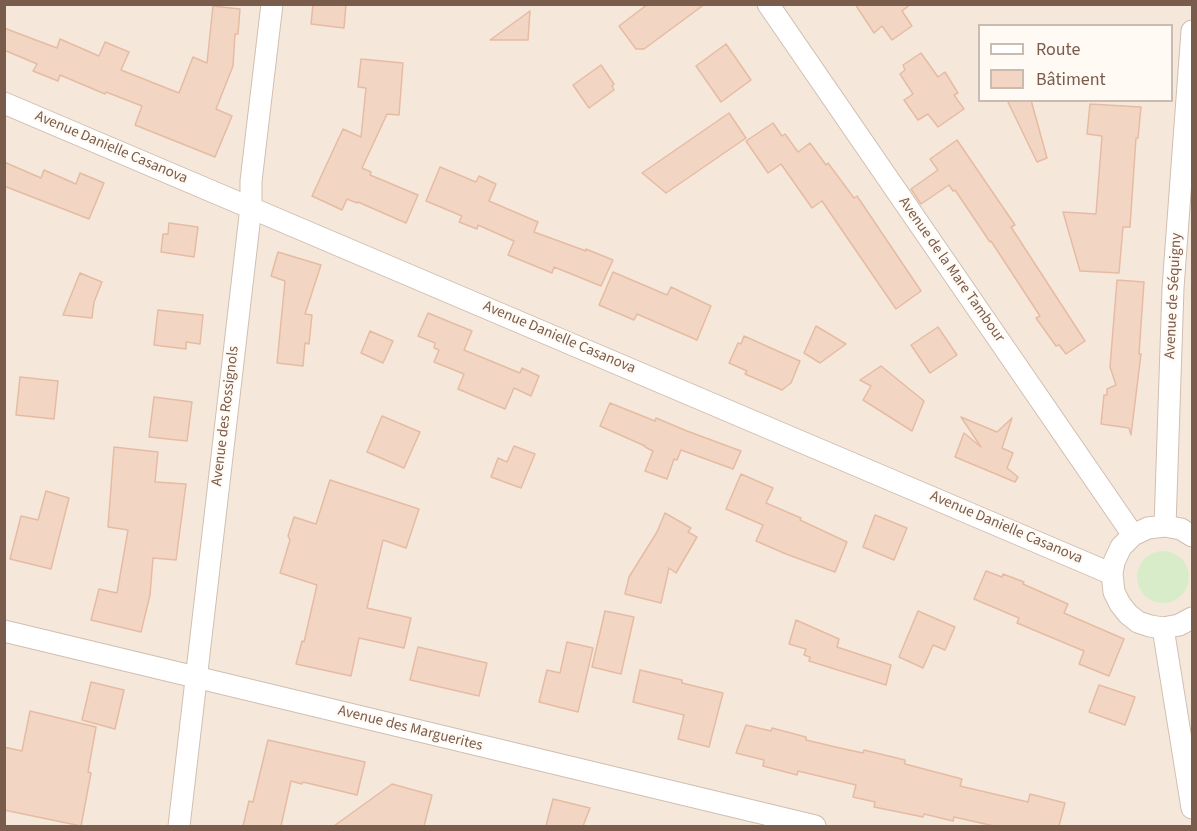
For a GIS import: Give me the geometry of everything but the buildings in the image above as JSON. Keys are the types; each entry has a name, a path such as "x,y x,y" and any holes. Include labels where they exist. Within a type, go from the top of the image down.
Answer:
{"street":[{"name":"Avenue des Rossignols","path":"179,826 251,207 272,4"},
{"name":"Avenue de la Mare Tambour","path":"768,4 1133,535"},
{"name":"Avenue de Séquigny","path":"1165,526 1173,288 1192,31"},
{"name":"Avenue Danielle Casanova","path":"4,103 1112,574"},
{"path":"1192,536 1181,529 1165,526 1148,528 1133,535 1121,547 1114,562 1112,574 1114,592 1120,604 1138,622 1163,628 1179,625 1192,618"},
{"path":"1163,628 1192,808"},
{"name":"Avenue des Marguerites","path":"4,631 815,826"}],"shaded area":[{"path":"5,5 1192,5 1192,826 5,826"}],"green space":[{"path":"1158,551 1168,551 1182,558 1189,577 1182,596 1168,603 1158,603 1148,599 1141,592 1137,582 1137,572 1141,562 1148,555"}]}
